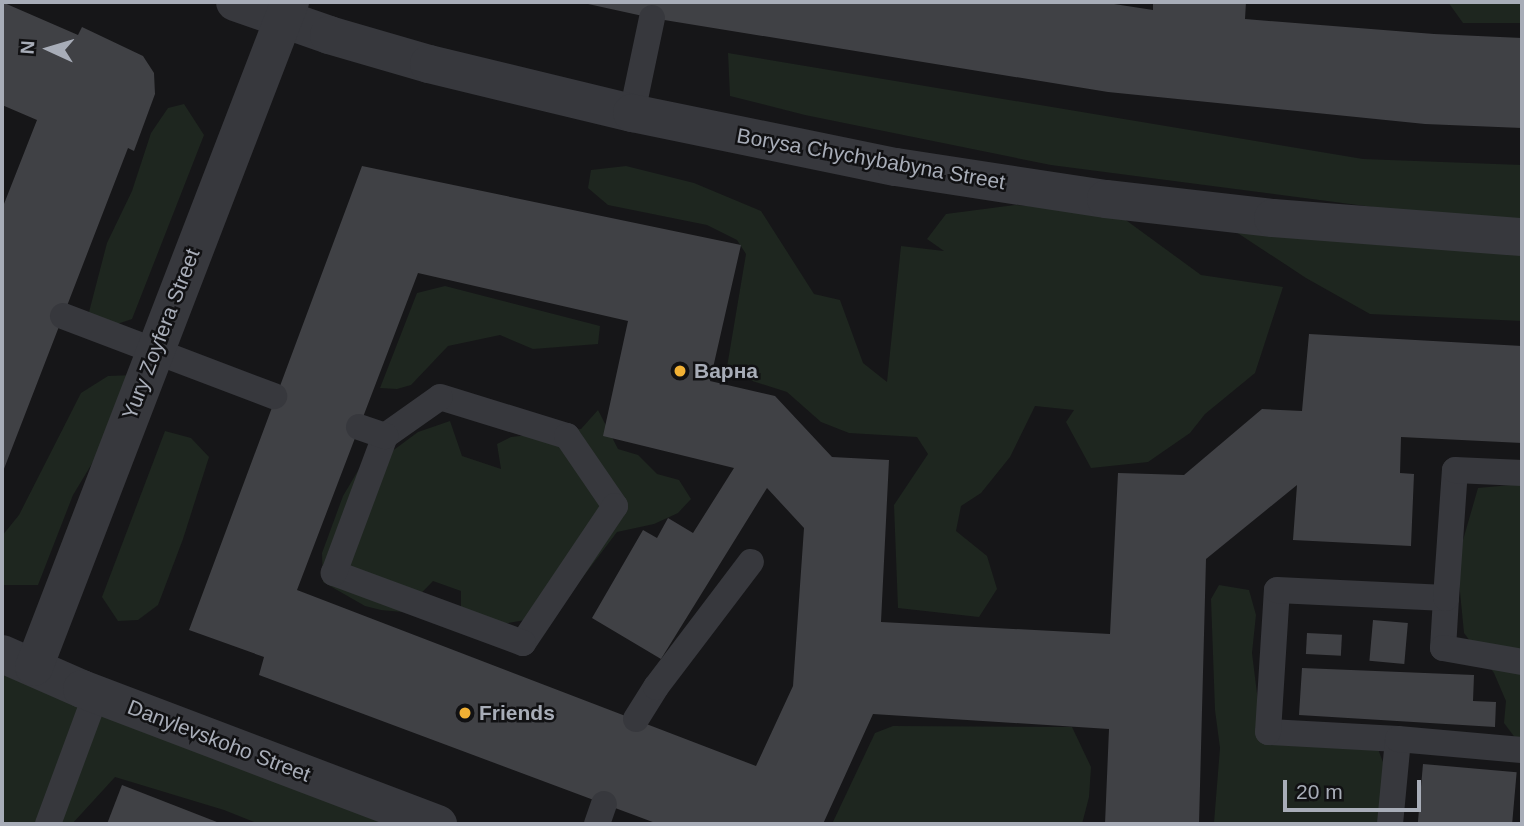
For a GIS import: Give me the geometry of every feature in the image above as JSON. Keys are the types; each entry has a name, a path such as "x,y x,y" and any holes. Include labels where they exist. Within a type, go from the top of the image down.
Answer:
{"street":[{"name":"Borysa Chychybabyna Street","path":"235,2 287,11 429,64 632,113 895,167 1105,199 1273,218 1522,237"},
{"name":"Yury Zoyfera Street","path":"18,661 155,351 287,11"},
{"name":"Danylevskoho Street","path":"18,661 96,694 438,824"}],"lane":[{"path":"632,113 652,19"},
{"path":"63,316 274,396"},
{"path":"440,397 557,432 566,436 615,506 523,643 334,573 385,436 440,397"},
{"path":"359,427 385,436"},
{"path":"1522,472 1455,470 1443,648 1522,662"},
{"path":"636,719 656,687 751,562"},
{"path":"1446,598 1278,590 1268,732 1398,739 1522,750"},
{"path":"48,824 96,694"},
{"path":"1390,824 1398,739"}],"shaded area":[{"path":"1448,2 1522,2 1522,23 1463,23"},
{"path":"728,53 1363,159 1522,165 1522,221 1434,215 1051,165 805,115 730,96"},
{"path":"184,104 204,135 132,319 111,326 88,316 107,243 132,191 151,133 168,108"},
{"path":"626,166 694,183 761,211 814,294 840,300 863,363 887,382 901,246 944,251 927,239 946,214 1015,205 1090,211 1123,218 1201,275 1283,287 1255,373 1205,414 1190,433 1148,462 1091,468 1066,422 1074,410 1035,406 1010,457 981,493 961,506 956,531 987,556 997,589 979,617 898,608 894,505 928,454 917,437 849,433 821,422 787,392 737,376 727,367 746,254 737,240 707,225 608,205 588,188 591,170"},
{"path":"1233,230 1522,247 1522,321 1370,314 1306,278"},
{"path":"445,286 600,326 598,344 533,349 500,335 448,346 411,385 397,389 380,388 417,293"},
{"path":"134,375 126,407 73,495 38,585 2,585 2,536 19,515 81,393 108,376"},
{"path":"598,410 618,449 638,455 657,474 679,480 691,499 678,513 654,524 617,532 554,615 497,625 461,615 461,591 433,581 403,612 381,610 365,606 323,582 322,553 343,496 369,452 391,452 418,432 450,421 462,456 501,469 497,444 511,437 581,429"},
{"path":"165,431 191,438 209,457 183,539 158,605 138,620 118,621 102,597"},
{"path":"1522,484 1522,747 1504,723 1506,701 1494,673 1464,633 1457,561 1478,488"},
{"path":"1219,585 1249,590 1256,615 1252,653 1260,718 1378,749 1386,770 1382,824 1214,823 1220,748 1215,710 1211,599"},
{"path":"2,670 404,824 259,824 224,810 115,777 72,824 2,824"},
{"path":"893,726 1072,727 1091,767 1089,797 1082,824 832,824 875,733"}],"building":[{"path":"2,2 78,35 82,27 143,56 154,73 155,94 134,151 128,148 2,474 2,209 37,120 2,105"},
{"path":"579,2 1101,2 1153,10 1153,2 1246,2 1245,19 1522,38 1522,128 1425,124 1108,92 652,18"},
{"path":"362,166 741,245 710,381 775,396 832,457 889,460 881,622 1110,634 1118,473 1184,475 1262,409 1302,411 1309,334 1522,346 1522,443 1401,437 1400,473 1414,474 1411,546 1293,540 1297,485 1206,559 1199,824 1105,824 1109,729 873,714 823,824 658,824 259,675 264,657 189,630","holes":["418,273 628,321 603,436 734,468 693,533 668,518 657,538 643,530 592,618 661,659 767,488 804,528 793,686 756,766 297,590"]},
{"path":"1373,620 1408,623 1404,664 1369,661"},
{"path":"1307,633 1342,635 1341,656 1306,654"},
{"path":"1302,668 1474,675 1473,701 1496,702 1495,727 1299,715"},
{"path":"1423,764 1517,772 1512,824 1418,824"},
{"path":"122,785 222,824 107,824"}],"place":[{"name":"Варна","path":"680,371"},
{"name":"Friends","path":"465,713"}]}
